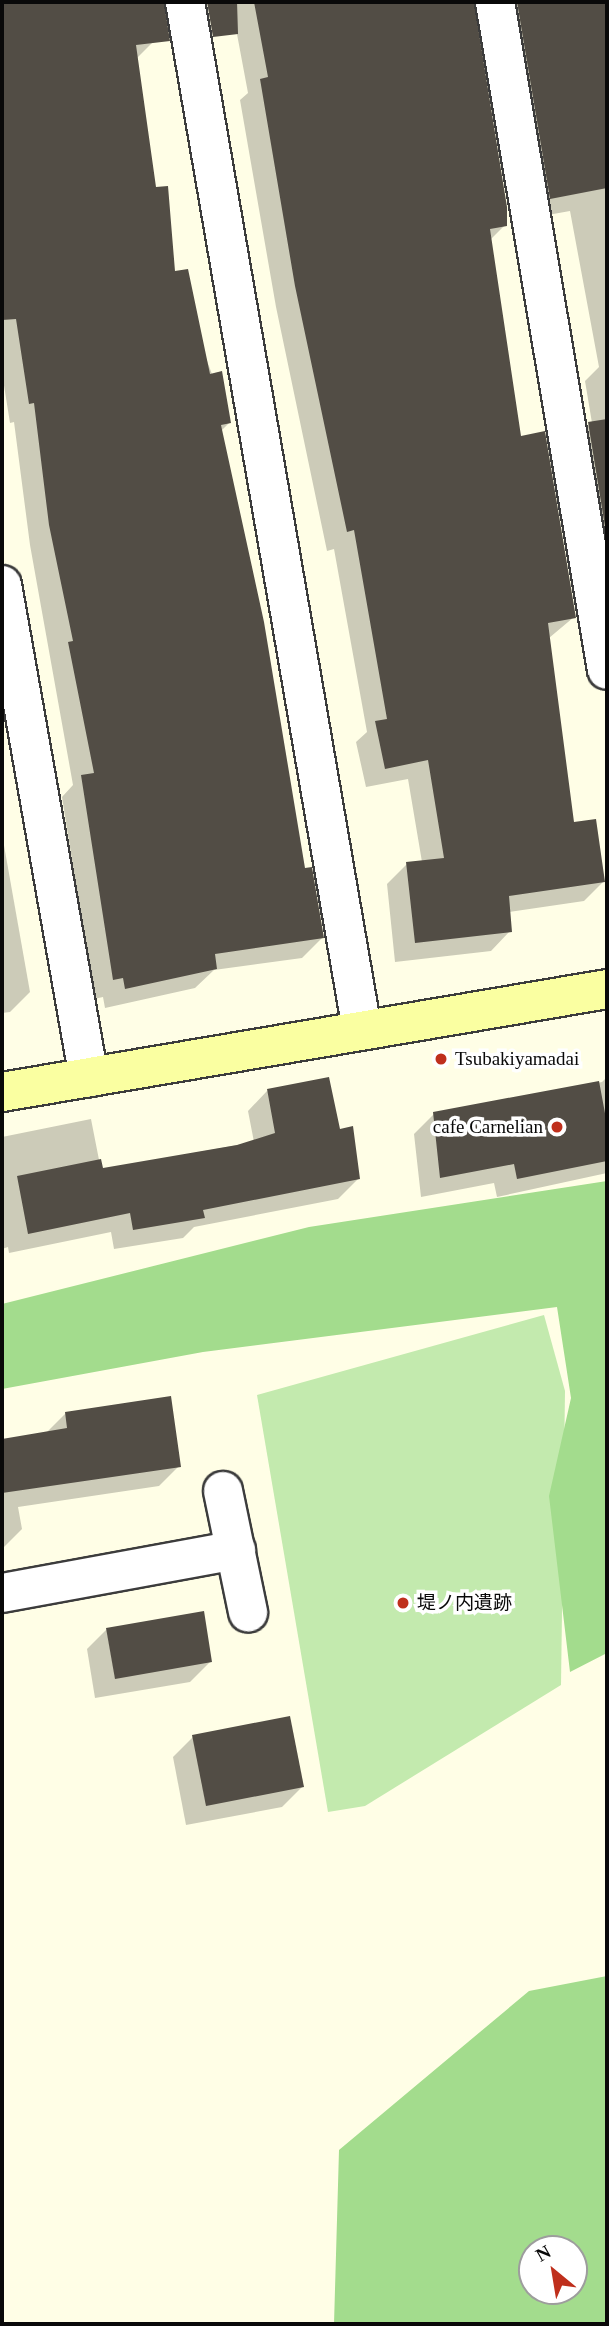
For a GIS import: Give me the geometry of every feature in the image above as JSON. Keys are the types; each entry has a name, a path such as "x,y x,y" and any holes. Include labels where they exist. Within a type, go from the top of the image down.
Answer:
{"street":[{"path":"185,2 362,1030"},
{"path":"495,2 607,670"},
{"path":"2,585 89,1077"},
{"path":"2,1092 607,989"},
{"path":"223,1491 248,1612"},
{"path":"2,1593 236,1550"}],"green space":[{"path":"607,1181 607,1653 570,1672 549,1496 571,1398 557,1307 203,1352 2,1389 2,1304 309,1227"},
{"path":"544,1315 565,1391 561,1685 365,1806 328,1812 257,1395"},
{"path":"607,1976 607,2324 334,2324 339,2150 529,1991"}],"building":[{"path":"2,2 164,2 170,41 136,45 156,187 168,186 175,271 188,269 210,374 222,371 231,423 221,425 264,622 305,868 312,867 324,938 215,954 217,969 125,989 123,978 113,980 81,775 94,773 68,642 73,641 49,525 34,403 29,404 16,319 2,320"},
{"path":"207,2 237,2 238,34 213,37"},
{"path":"254,2 474,2 507,207 507,226 490,229 521,436 545,431 576,618 548,623 574,822 596,819 605,882 509,896 512,932 415,943 406,862 444,858 428,760 385,769 375,721 387,719 354,530 347,532 295,286 260,79 268,77"},
{"path":"517,2 607,2 607,188 550,199"},
{"path":"607,419 607,539 588,422"},
{"path":"329,1077 340,1129 353,1126 360,1179 203,1210 205,1218 133,1230 130,1213 28,1234 17,1176 101,1159 103,1168 237,1145 275,1133 267,1089"},
{"path":"599,1081 607,1124 607,1161 517,1179 514,1164 440,1178 433,1112"},
{"path":"171,1396 181,1467 2,1493 2,1439 67,1428 65,1412"},
{"path":"204,1611 212,1662 115,1679 106,1628"},
{"path":"290,1716 304,1787 206,1806 192,1735"}],"place":[{"name":"Tsubakiyamadai","path":"441,1059"},
{"name":"cafe Carnelian","path":"557,1127"},
{"name":"堤ノ内遺跡","path":"403,1603"}]}
